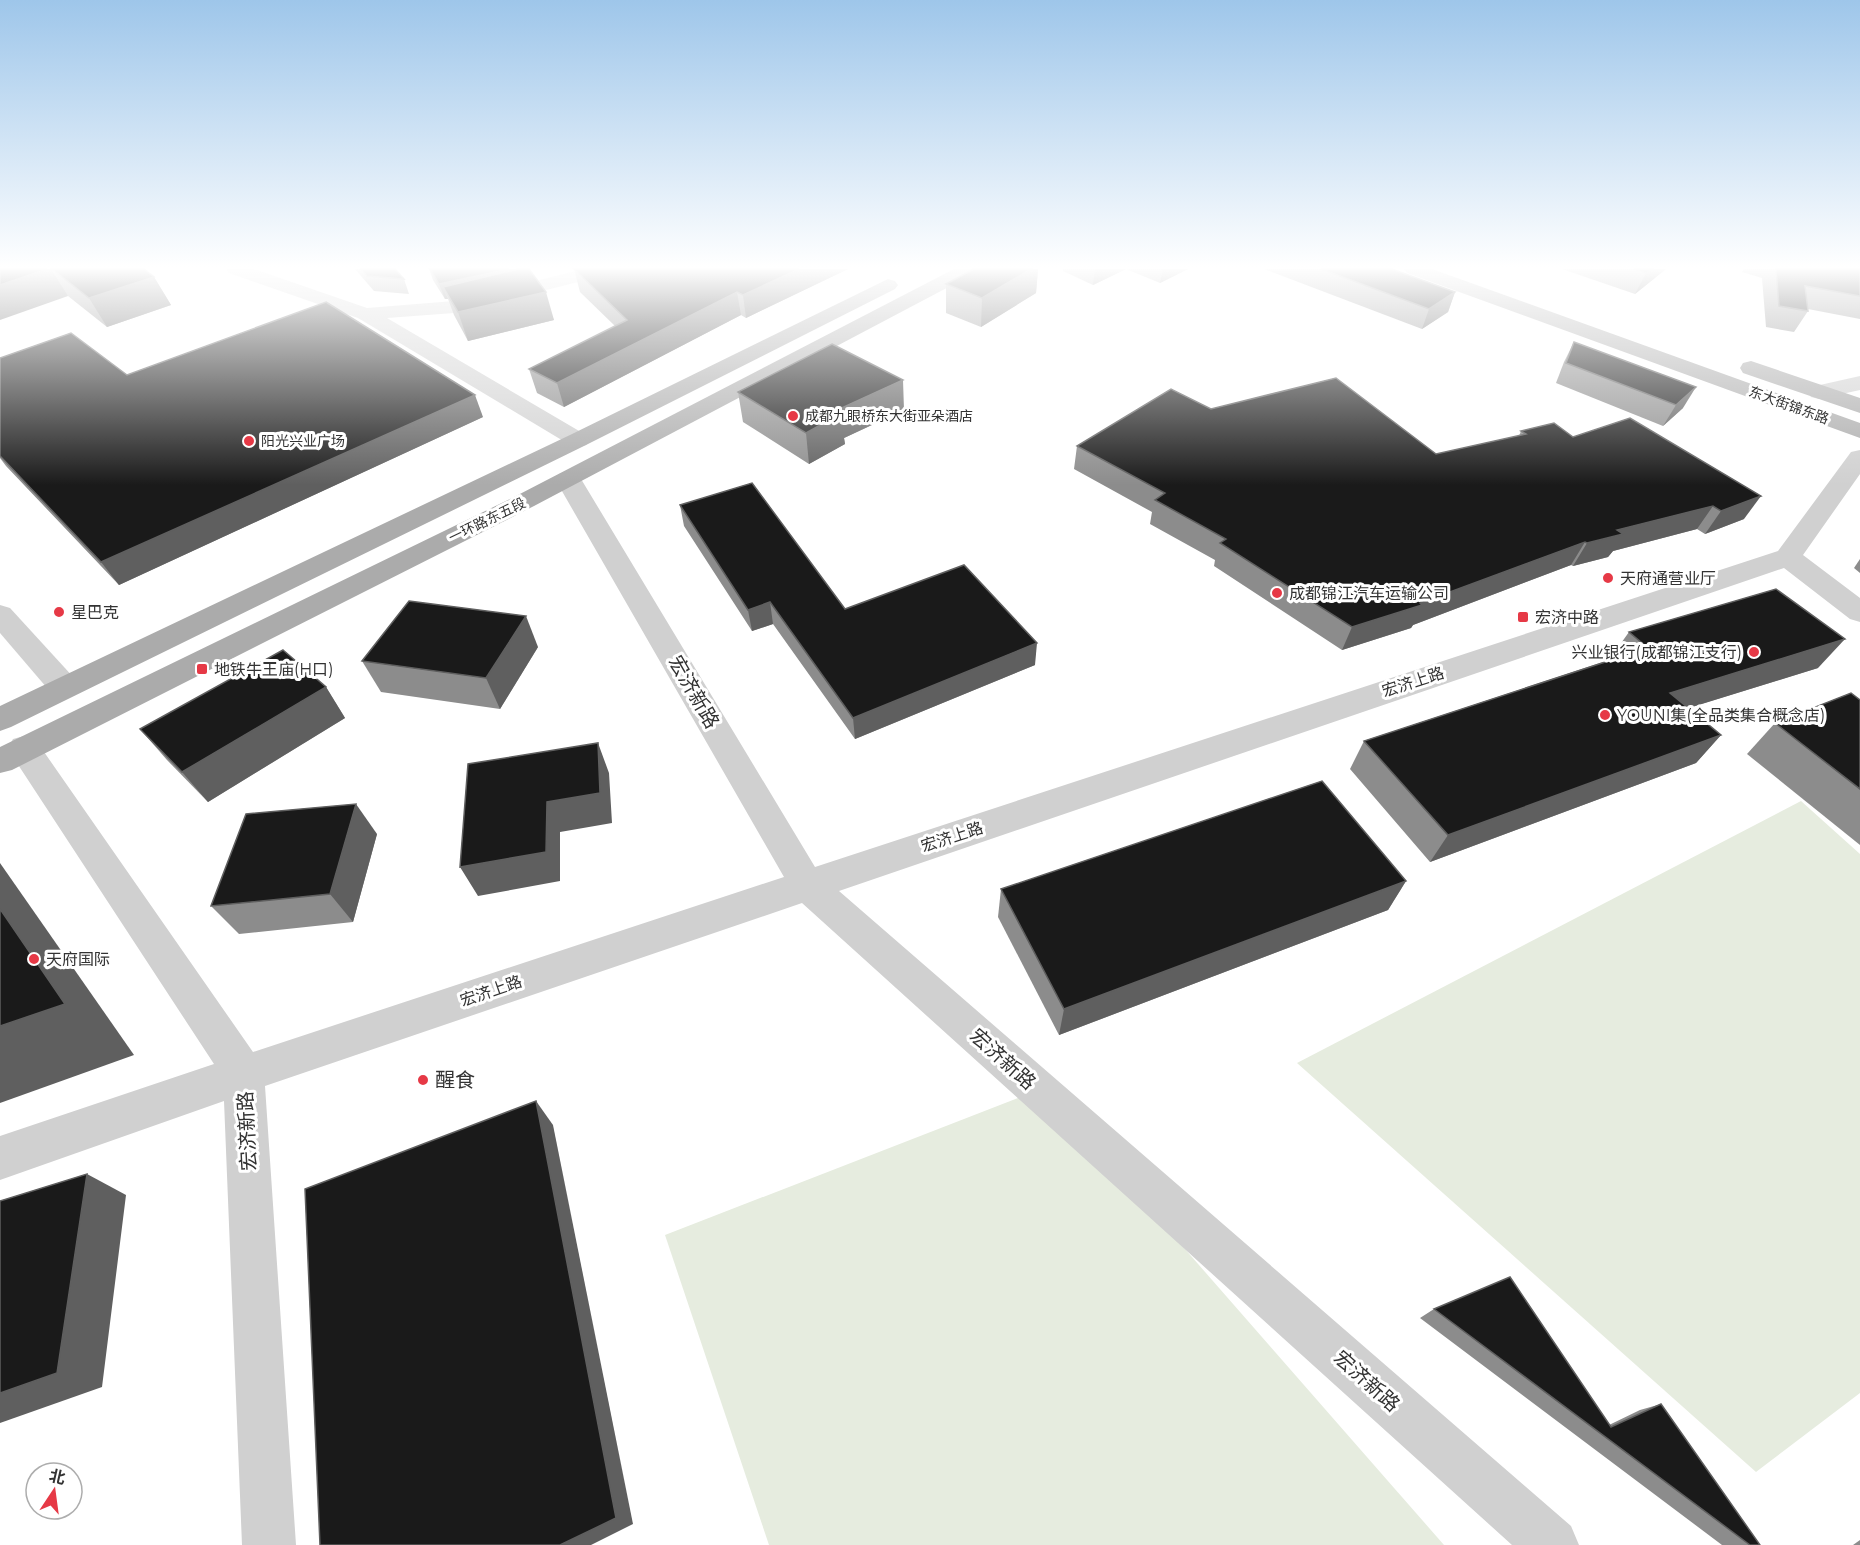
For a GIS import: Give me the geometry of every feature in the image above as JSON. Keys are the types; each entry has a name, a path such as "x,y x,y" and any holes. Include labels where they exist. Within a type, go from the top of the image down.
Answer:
{"main road":[{"name":"一环路东五段","path":"8,743 64,687 578,440 775,341"},
{"name":"一环路东五段","path":"8,743 568,479 831,341"},
{"name":"东大街锦东路","path":"1612,341 1860,431"},
{"name":"东大街锦东路","path":"1730,360 1860,406"}],"street":[{"path":"411,341 578,440"},
{"path":"1819,392 1860,383"},
{"path":"1860,457 1788,557 1860,612"},
{"name":"宏济新路","path":"568,479 807,885 1552,1545"},
{"name":"宏济上路","path":"0,1158 244,1074 1788,557"},
{"path":"0,615 64,687"},
{"name":"宏济新路","path":"8,743 244,1074 269,1545"}],"shaded area":[{"path":"1801,801 1860,854 1860,1393 1756,1472 1297,1063"},
{"path":"1044,1088 1444,1545 769,1545 665,1235"}],"building":[{"name":"阳光兴业广场","path":"48,341 82,341 127,375 219,341 389,341 475,395 101,562 0,456 0,358"},
{"path":"585,341 640,341 557,383 529,369"},
{"path":"1574,342 1696,387 1676,405 1566,363"},
{"path":"832,344 903,380 837,410 842,413 806,433 738,392"},
{"path":"1336,378 1436,454 1526,434 1521,431 1554,423 1573,437 1630,418 1761,496 1721,511 1713,506 1617,530 1623,534 1585,542 1420,603 1422,605 1352,627 1220,543 1226,539 1155,500 1165,493 1077,446 1171,389 1211,409"},
{"path":"752,483 845,609 964,565 1037,643 853,718 770,602 748,610 680,505"},
{"path":"1776,589 1845,639 1670,693 1721,735 1448,835 1364,741 1648,648 1629,632"},
{"path":"409,601 526,616 486,678 362,661"},
{"path":"283,650 326,687 182,772 140,729"},
{"path":"1851,693 1860,700 1860,789 1775,723"},
{"path":"598,743 600,793 547,802 546,852 460,867 468,764"},
{"path":"1322,781 1406,881 1064,1009 1001,889"},
{"path":"356,804 330,894 211,906 246,814"},
{"path":"0,909 65,1004 0,1026"},
{"path":"536,1101 616,1518 560,1545 320,1545 305,1189"},
{"path":"87,1174 57,1373 0,1393 0,1201"},
{"path":"1510,1277 1611,1427 1661,1404 1760,1545 1750,1545 1434,1309"}],"place":[{"name":"成都九眼桥东大街亚朵酒店","path":"793,416"},
{"name":"阳光兴业广场","path":"249,441"},
{"name":"天府通营业厅","path":"1608,578"},
{"name":"成都锦江汽车运输公司","path":"1277,593"},
{"name":"星巴克","path":"59,612"},
{"name":"宏济中路","path":"1523,617"},
{"name":"兴业银行(成都锦江支行)","path":"1754,652"},
{"name":"地铁牛王庙(H口)","path":"202,669"},
{"name":"YOUNI集(全品类集合概念店)","path":"1605,715"},
{"name":"天府国际","path":"34,959"},
{"name":"醒食","path":"423,1080"}]}
